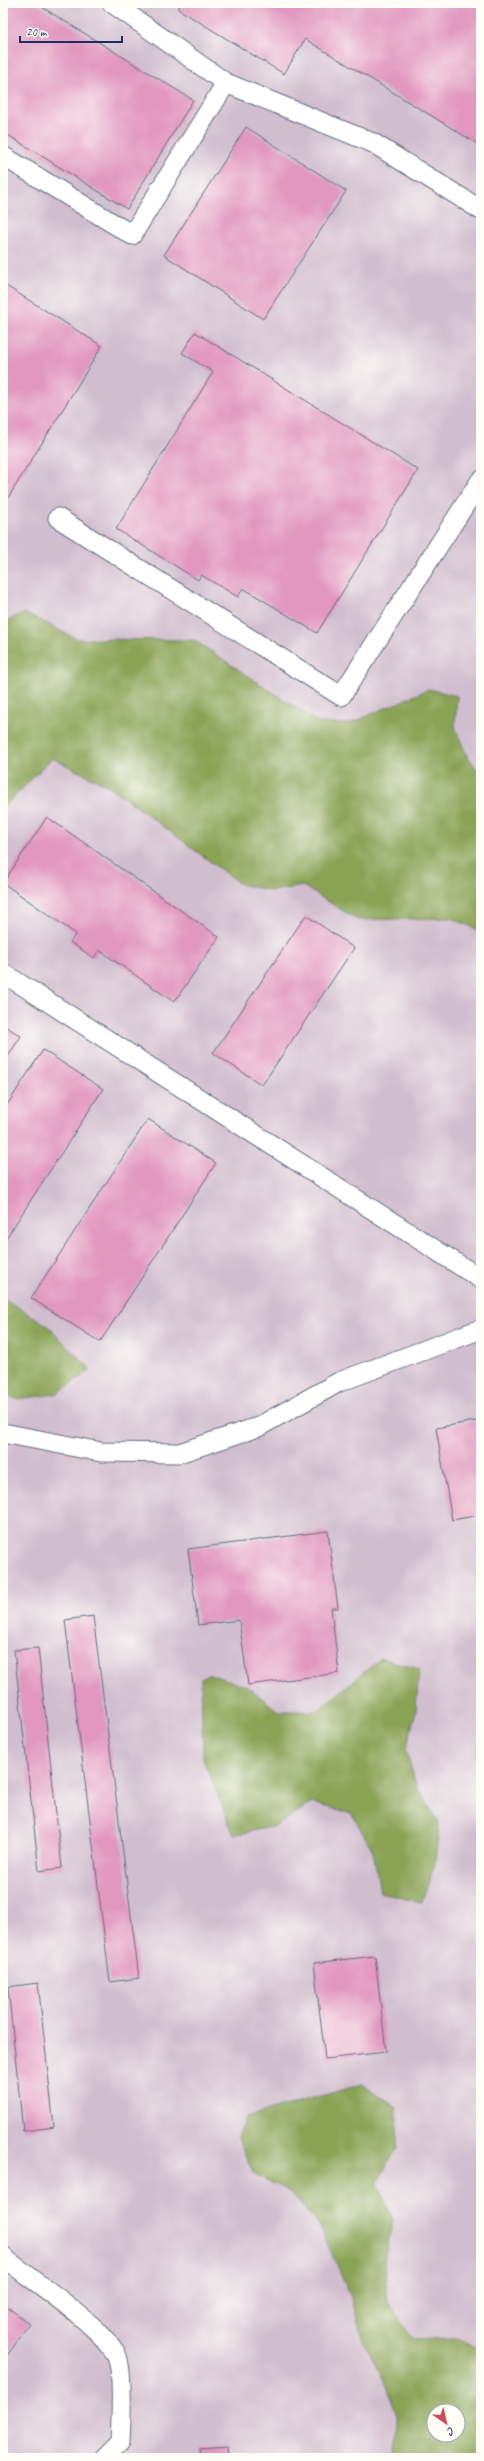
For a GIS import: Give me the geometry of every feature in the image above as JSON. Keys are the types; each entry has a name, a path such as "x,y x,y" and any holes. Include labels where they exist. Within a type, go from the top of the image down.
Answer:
{"lane":[{"path":"112,3 226,83 373,143 481,210"},
{"path":"3,156 132,235 226,83"},
{"path":"58,518 341,696 481,480"},
{"path":"3,973 481,1279"},
{"path":"3,1434 101,1452 179,1452 258,1427 339,1382 481,1329"},
{"path":"3,2257 95,2329 116,2355 122,2397 120,2442 104,2458"}],"shaded area":[{"path":"3,3 481,3 481,2458 3,2458"}],"green space":[{"path":"25,613 77,639 194,640 319,723 349,724 429,689 457,696 455,727 466,754 481,775 481,931 451,918 358,920 303,886 272,891 240,884 112,788 52,758 3,808 3,622"},
{"path":"3,1298 47,1325 91,1370 56,1394 16,1399 3,1393"},
{"path":"381,1658 419,1669 416,1710 406,1750 417,1788 439,1823 435,1864 421,1903 380,1892 373,1851 352,1814 312,1803 275,1826 234,1835 203,1759 201,1678 209,1674 247,1686 278,1711 317,1711"},
{"path":"363,2084 397,2107 397,2148 377,2183 393,2220 384,2262 388,2302 413,2340 454,2338 481,2349 481,2458 396,2458 397,2416 383,2378 363,2341 352,2300 319,2225 290,2192 253,2173 237,2136 246,2117"}],"building":[{"path":"3,3 35,3 193,100 127,209 3,132"},
{"path":"181,3 481,3 481,146 305,39 284,74 178,9"},
{"path":"246,127 346,191 263,319 164,255"},
{"path":"3,284 102,346 3,506"},
{"path":"195,332 418,470 317,633 243,588 238,597 201,575 198,580 116,529 213,372 182,353"},
{"path":"47,817 219,937 174,1002 99,950 94,958 70,942 76,934 3,883"},
{"path":"306,915 354,948 262,1085 213,1053"},
{"path":"3,1025 21,1036 3,1064"},
{"path":"43,1050 103,1089 3,1243 3,1111"},
{"path":"148,1119 216,1163 100,1342 31,1298"},
{"path":"481,1420 481,1515 452,1520 436,1428"},
{"path":"328,1531 338,1608 331,1608 339,1673 248,1685 239,1620 198,1625 188,1549"},
{"path":"93,1616 139,1978 110,1982 65,1620"},
{"path":"38,1648 62,1868 39,1871 14,1650"},
{"path":"375,1956 386,2052 325,2059 314,1963"},
{"path":"38,1983 54,2127 23,2131 8,1987"},
{"path":"3,2304 30,2324 3,2361"},
{"path":"228,2446 229,2458 201,2458 200,2448"}]}
